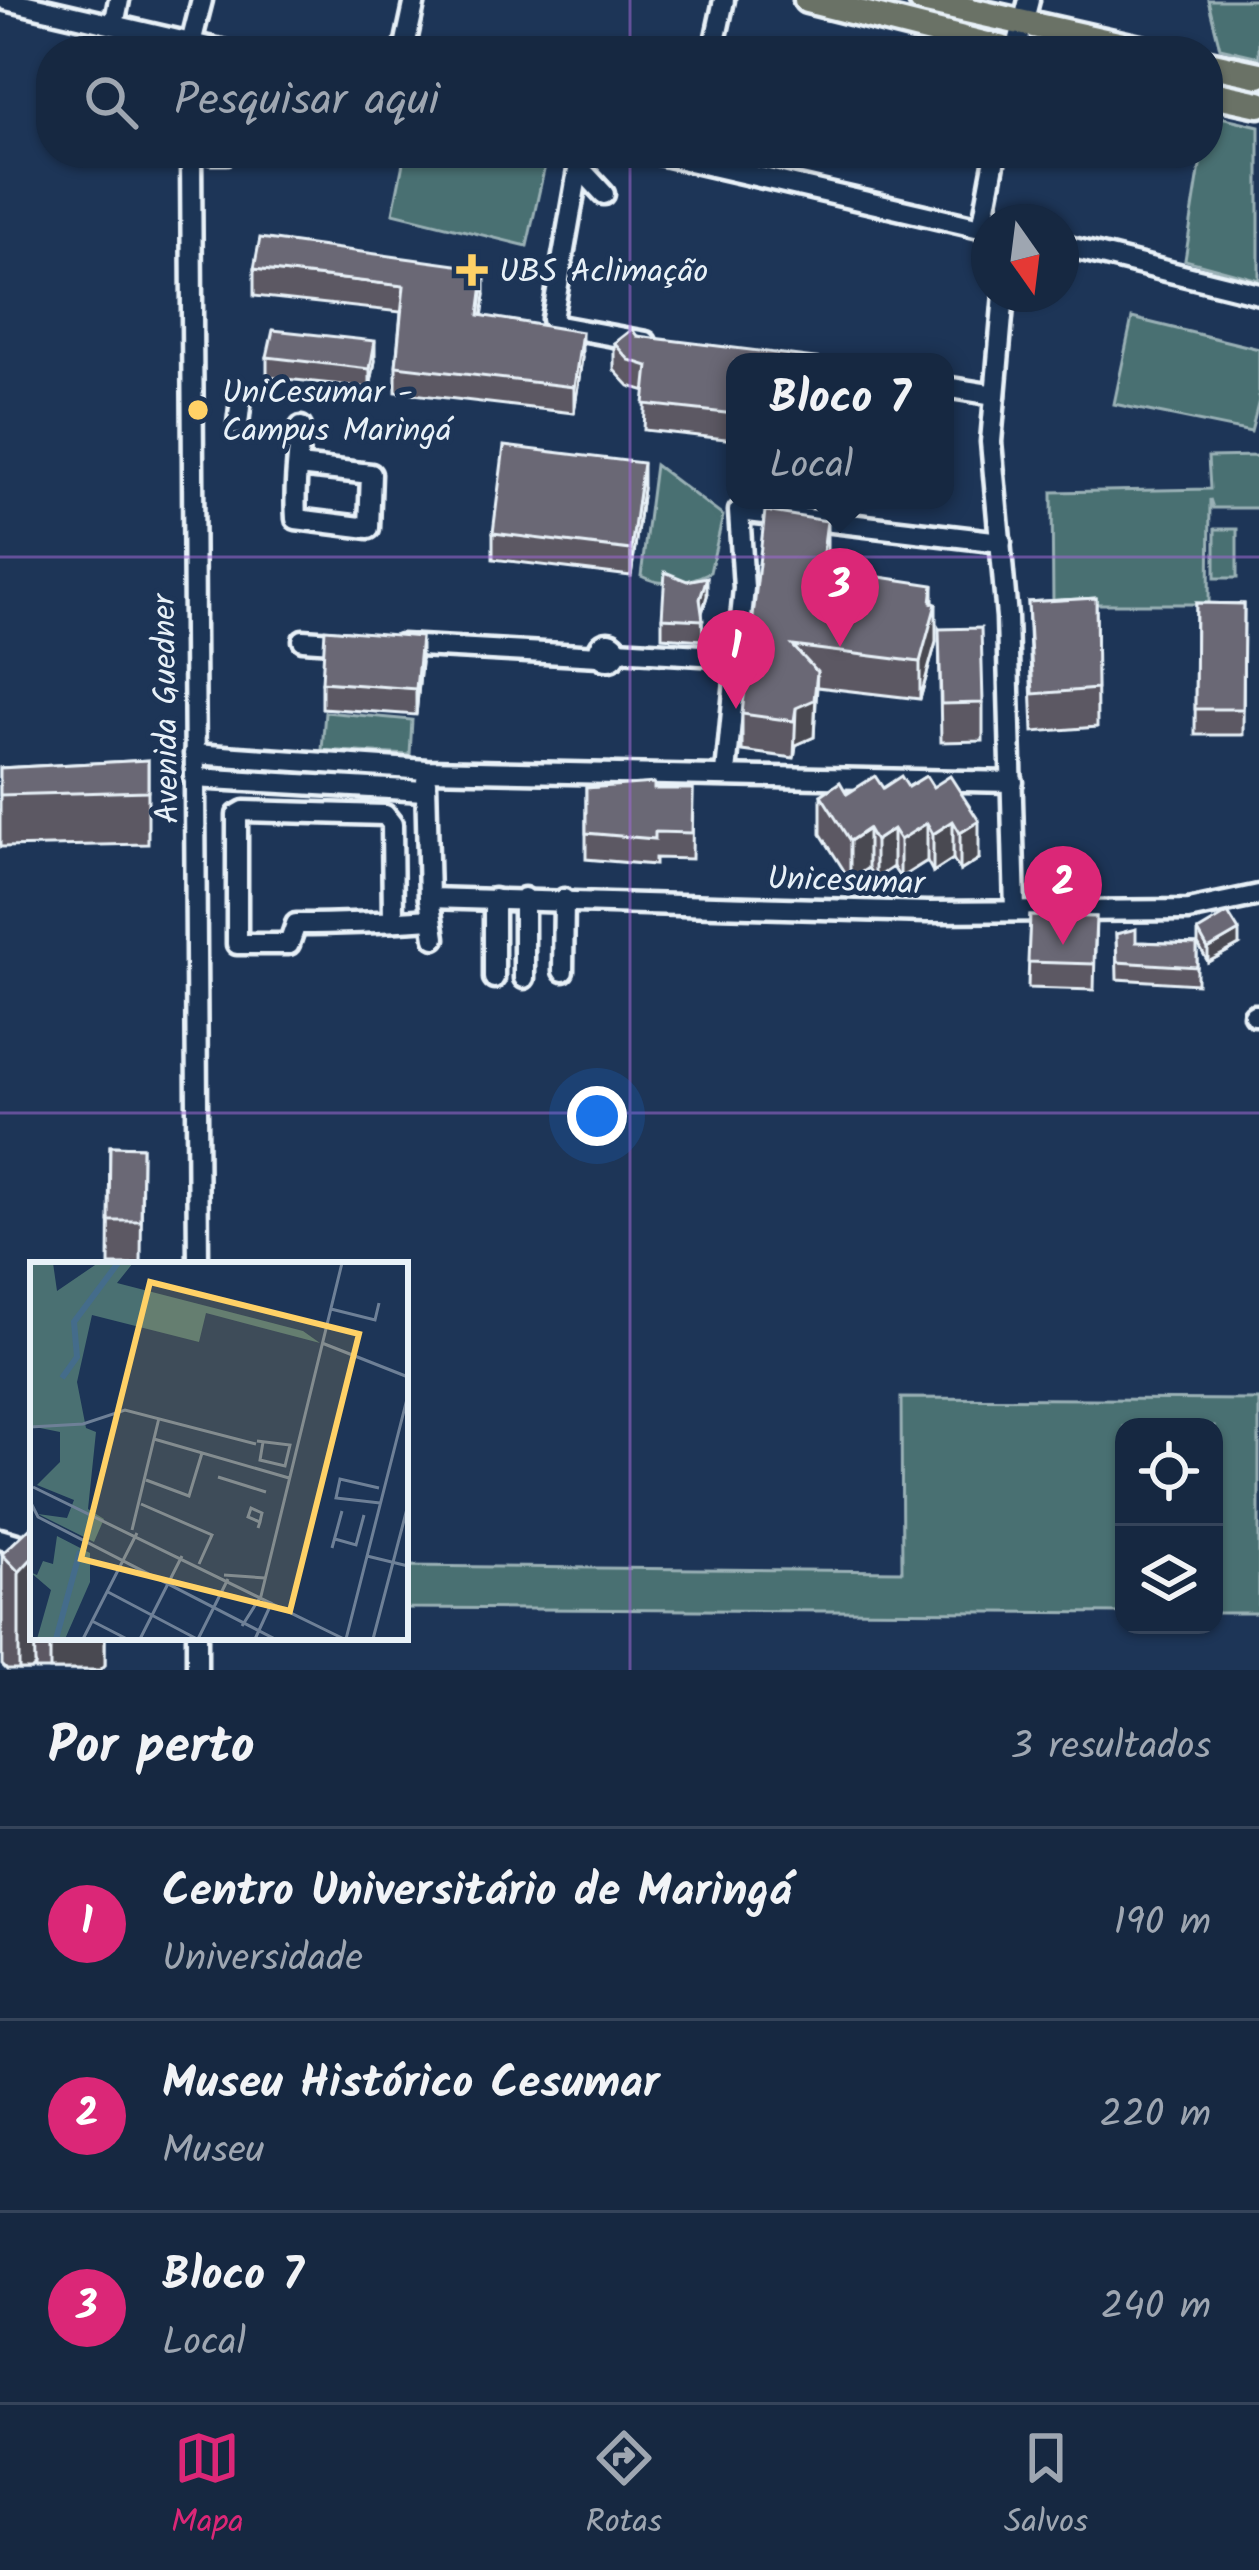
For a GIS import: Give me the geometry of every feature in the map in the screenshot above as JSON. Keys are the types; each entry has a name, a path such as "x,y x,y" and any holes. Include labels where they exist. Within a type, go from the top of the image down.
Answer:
{"main road":[{"path":"807,0 952,36"},
{"path":"922,0 1027,12 1102,36"},
{"path":"1223,67 1259,75"},
{"path":"1223,96 1259,104"}],"street":[{"path":"5,0 152,36"},
{"path":"114,25 119,0"},
{"path":"192,36 202,0"},
{"path":"407,36 415,0"},
{"path":"716,36 724,0"},
{"name":"Avenida Guedner","path":"191,168 198,1262"},
{"path":"579,168 551,315 559,326 670,346"},
{"path":"586,168 604,194"},
{"path":"736,168 971,225"},
{"path":"989,204 994,168"},
{"path":"1079,249 1259,293"},
{"path":"1002,312 991,442 1001,542 1016,910"},
{"path":"954,388 995,395"},
{"path":"238,424 241,399"},
{"path":"298,466 371,474 369,528 296,519 298,466 302,427"},
{"path":"727,773 744,569 739,511 1001,542"},
{"path":"304,640 363,644"},
{"path":"384,644 735,657"},
{"path":"194,754 285,760 426,781"},
{"path":"284,782 285,760"},
{"path":"194,778 426,781 727,773 1013,782"},
{"path":"393,921 389,818 244,811 237,815 237,944 290,944 296,924 393,921 433,928 426,781"},
{"name":"Unicesumar","path":"429,898 852,911 1188,910 1259,895"},
{"path":"524,898 524,978"},
{"path":"494,899 494,978"},
{"path":"563,899 563,971"},
{"path":"0,1539 30,1548"},
{"path":"10,1566 30,1569"}],"green space":[{"path":"1208,0 1259,0 1259,57 1223,49 1223,36 1217,36"},
{"path":"1223,118 1259,126 1259,280 1185,260 1200,168 1223,168"},
{"path":"402,168 545,168 527,246 393,213"},
{"path":"1132,318 1259,349 1259,400 1251,432 1114,404"},
{"path":"1259,456 1259,508 1213,508 1210,499 1209,604 1053,604 1052,492 1210,489 1208,457"},
{"path":"655,465 723,516 710,572 676,583 641,576"},
{"path":"1215,529 1237,529 1237,578 1215,578"},
{"path":"325,712 412,720 410,755 322,750"},
{"path":"901,1398 1259,1400 1259,1613 1223,1613 1223,1418 1115,1418 1115,1613 408,1608 408,1566 902,1571"}],"building":[{"path":"260,238 485,269 479,315 582,332 574,387 396,366 404,286 254,269"},
{"path":"632,329 637,336 774,353 726,353 726,413 644,404 648,366 629,360 614,343"},
{"path":"273,330 375,341 370,369 267,357"},
{"path":"504,446 643,463 631,550 493,533"},
{"path":"765,511 827,521 821,568 933,585 931,602 936,604 920,662 793,646 817,672 814,700 796,708 794,721 742,714"},
{"path":"665,572 687,581 707,577 700,599 703,620 662,618"},
{"path":"1096,598 1097,689 1033,694 1028,602"},
{"path":"1196,603 1244,604 1243,709 1195,709"},
{"path":"981,628 983,703 941,704 939,629"},
{"path":"325,629 421,637 416,689 322,682"},
{"path":"148,760 148,791 0,795 0,768"},
{"path":"875,776 883,788 901,776 908,787 926,776 933,787 950,776 979,821 960,833 953,821 933,834 927,823 900,840 893,829 875,841 868,829 850,841 821,795 840,782 847,794"},
{"path":"654,783 654,789 693,789 692,833 655,832 655,839 586,833 586,788"},
{"path":"1228,913 1239,931 1208,949 1198,931"},
{"path":"1030,916 1096,917 1094,964 1028,962"},
{"path":"1136,929 1136,942 1197,944 1197,967 1117,962 1116,934"},
{"path":"110,1146 142,1147 141,1221 109,1221"},
{"path":"30,1528 30,1560 19,1572 2,1554"}],"place":[{"name":"UBS Aclimação","path":"472,270"},
{"name":"UniCesumar - Campus Maringá","path":"198,410"},
{"name":"Bloco 7","path":"840,647"},
{"name":"Centro Universitário de Maringá","path":"736,709"},
{"name":"Museu Histórico Cesumar","path":"1063,945"}]}
